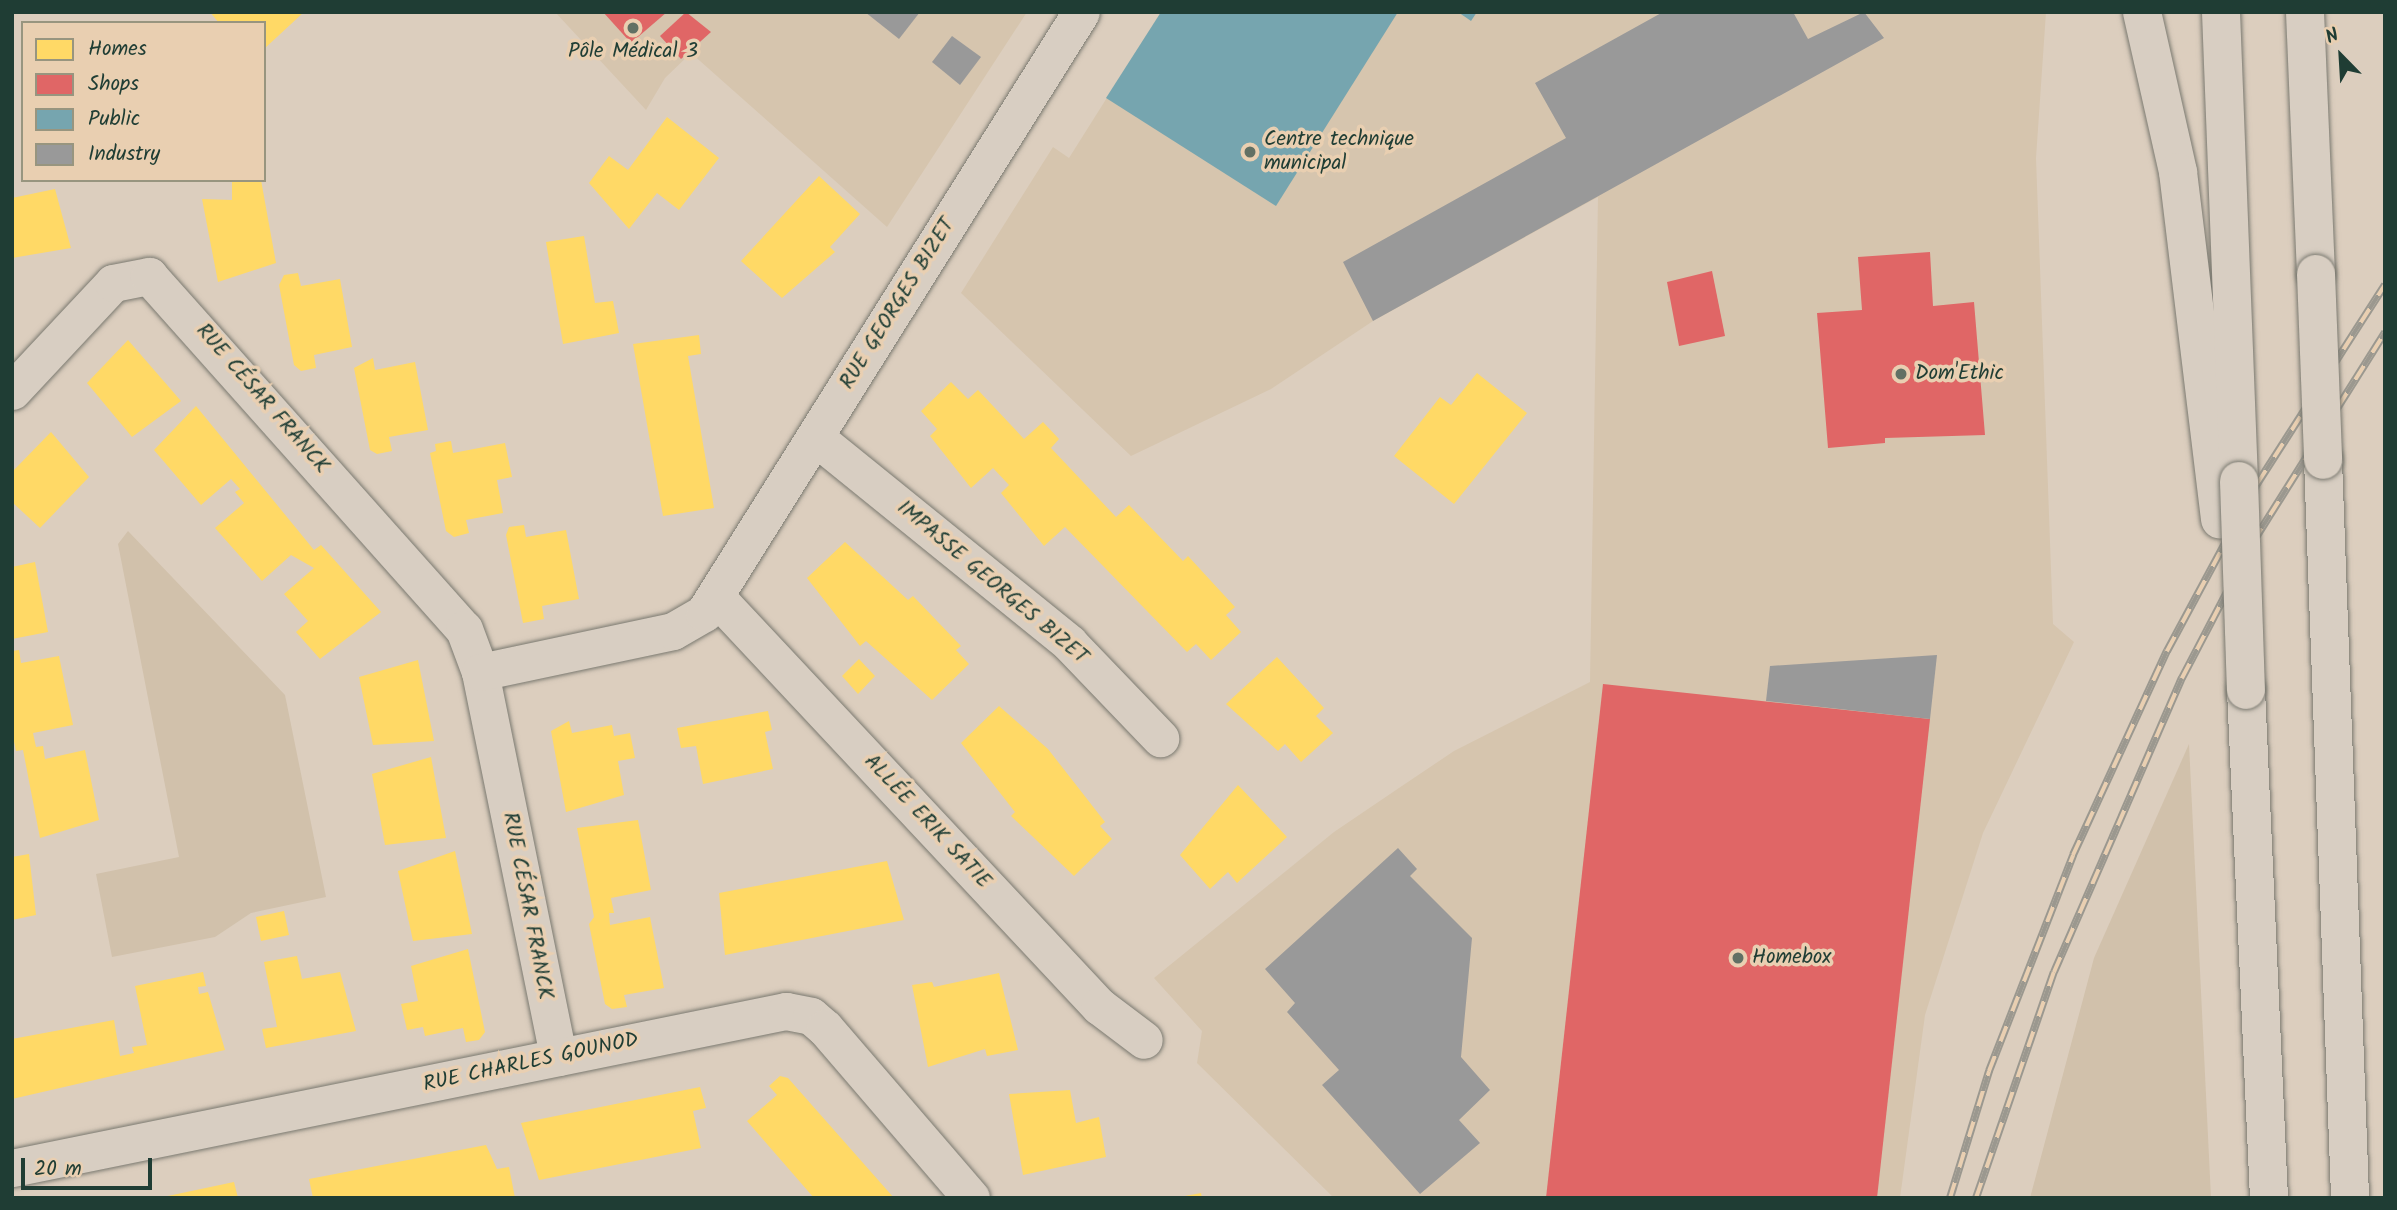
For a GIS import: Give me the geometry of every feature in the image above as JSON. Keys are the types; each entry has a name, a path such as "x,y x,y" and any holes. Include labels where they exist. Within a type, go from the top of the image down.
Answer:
{"highway":[{"path":"2142,12 2178,172 2220,519 2246,690"},
{"path":"2221,12 2246,690 2269,1198"},
{"path":"2305,12 2350,1198"}],"street":[{"name":"RUE GEORGES BIZET","path":"717,598 1081,12"},
{"name":"RUE CÉSAR FRANCK","path":"12,391 113,282 149,276 464,629 480,672 558,1058"},
{"name":"IMPASSE GEORGES BIZET","path":"815,437 1069,643 1160,738"},
{"path":"480,672 673,631 717,598"},
{"name":"ALLÉE ERIK SATIE","path":"717,598 1099,1006 1144,1040"},
{"name":"RUE CHARLES GOUNOD","path":"12,1168 786,1011 811,1016 971,1198"}],"shaded area":[{"path":"555,12 1027,12 887,227 691,53 665,78 646,110"},
{"path":"1161,12 2046,12 2036,158 2053,624 2074,642 1983,833 1925,1015 1900,1198 1334,1198 1197,1063 1202,1031 1154,978 1334,832 1454,751 1590,682 1598,197 1373,321 1271,389 1131,456 961,293 1053,147 1069,158"},
{"path":"128,531 285,695 326,897 251,913 215,937 112,957 96,874 179,857 118,544"},
{"path":"2189,744 2211,1198 2030,1198 2094,958"}],"building: Homes":[{"path":"210,12 304,12 266,47 266,21 217,21"},
{"path":"667,117 719,158 679,210 657,193 629,229 589,183 609,156 628,170"},
{"path":"819,176 860,214 830,247 835,252 782,298 741,261"},
{"path":"232,182 261,182 276,263 218,282 202,199 232,200"},
{"path":"55,189 71,248 12,258 12,198"},
{"path":"584,236 595,303 613,301 619,333 563,344 546,242"},
{"path":"298,273 301,286 340,279 352,347 314,355 316,368 301,371 294,365 279,285 284,275"},
{"path":"699,335 701,354 688,356 714,508 663,516 633,344"},
{"path":"128,340 181,401 132,437 87,383"},
{"path":"373,358 375,370 415,362 428,430 389,437 392,451 377,454 370,450 354,368"},
{"path":"1477,373 1527,413 1454,504 1394,456 1440,397 1451,405"},
{"path":"951,382 968,399 978,390 1024,439 1043,422 1059,439 1051,448 1116,517 1129,505 1183,561 1188,556 1235,607 1226,615 1241,632 1211,660 1196,644 1187,652 1065,527 1044,546 1001,493 1009,485 993,468 971,488 930,436 937,429 921,411"},
{"path":"196,406 314,550 321,545 381,612 320,659 296,632 308,621 284,594 314,568 291,555 262,581 215,528 244,503 235,492 240,489 231,479 201,505 154,450"},
{"path":"51,432 89,477 40,528 12,502 12,472"},
{"path":"451,441 453,453 505,443 512,477 497,480 503,513 466,520 469,533 454,537 446,531 430,453 436,451 435,444"},
{"path":"524,525 526,537 566,530 579,599 542,606 544,619 523,623 506,535 509,527"},
{"path":"845,542 908,600 913,596 961,646 956,650 969,664 932,700 866,641 860,646 807,578"},
{"path":"35,562 48,632 12,639 12,567"},
{"path":"19,650 21,663 59,656 73,725 33,733 36,747 43,746 45,759 85,750 99,820 40,838 23,750 16,751 12,732 12,651"},
{"path":"1277,657 1324,708 1316,716 1333,733 1301,762 1285,744 1278,751 1226,704"},
{"path":"859,659 875,676 858,694 842,676"},
{"path":"418,660 434,741 373,745 359,677"},
{"path":"999,706 1048,749 1105,822 1100,826 1112,839 1074,876 1011,816 1015,812 961,743"},
{"path":"768,711 772,730 765,732 773,769 703,784 696,746 681,748 677,728"},
{"path":"569,721 572,733 612,725 614,736 630,733 635,758 618,761 624,795 566,812 551,731"},
{"path":"431,757 446,838 385,845 372,774"},
{"path":"1238,785 1287,837 1237,883 1228,872 1210,889 1180,855"},
{"path":"638,820 651,890 611,898 614,913 609,913 610,925 650,917 664,988 624,995 627,1007 612,1009 605,1004 589,924 594,917 577,828"},
{"path":"455,851 472,934 413,941 398,871"},
{"path":"29,854 36,915 12,920 12,857"},
{"path":"887,861 904,920 725,955 719,893"},
{"path":"284,911 289,935 261,941 256,917"},
{"path":"468,949 485,1032 479,1040 466,1042 463,1028 425,1036 423,1027 407,1030 401,1004 418,1001 411,966"},
{"path":"297,956 302,979 340,972 356,1031 266,1048 262,1029 277,1027 264,962"},
{"path":"203,972 206,986 198,987 199,994 208,992 225,1050 12,1099 12,1039 114,1020 120,1056 134,1053 132,1047 147,1045 135,986"},
{"path":"999,973 1018,1050 987,1056 985,1049 928,1067 912,985 932,982 934,987"},
{"path":"780,1076 788,1078 894,1198 814,1198 747,1121 777,1095 769,1086"},
{"path":"700,1087 706,1108 693,1111 701,1148 539,1180 521,1123"},
{"path":"1070,1090 1076,1123 1099,1117 1106,1157 1023,1175 1009,1094"},
{"path":"486,1145 497,1169 509,1167 515,1198 313,1198 309,1179"},
{"path":"234,1182 238,1198 163,1198 163,1197"},
{"path":"1201,1193 1202,1198 1185,1198 1185,1196"}],"building: Shops":[{"name":"Pôle Médical 3","path":"603,12 667,12 631,43"},
{"path":"686,12 711,32 681,59 660,36"},
{"name":"Dom'Ethic","path":"1930,252 1933,306 1974,302 1985,435 1885,438 1885,443 1828,448 1817,313 1862,310 1858,257"},
{"path":"1712,271 1725,336 1679,346 1667,282"},
{"name":"Homebox","path":"1603,684 1930,719 1877,1198 1546,1198"}],"building: Public":[{"name":"Centre technique municipal","path":"1161,12 1398,12 1276,206 1106,98"},
{"path":"1458,12 1477,12 1471,21"}],"building: Industry":[{"path":"865,12 920,12 899,39"},
{"path":"1663,12 1793,12 1808,39 1864,12 1884,38 1373,321 1343,262 1566,138 1535,83"},
{"path":"952,36 981,57 960,85 932,62"},
{"path":"1937,655 1930,719 1766,701 1770,666"},
{"path":"1398,848 1417,869 1410,876 1472,938 1461,1057 1490,1090 1459,1120 1480,1143 1420,1194 1322,1085 1339,1070 1287,1012 1295,1003 1265,969"}],"railway":[{"path":"1950,1198 1989,1071 2073,855 2167,651 2257,484 2385,285"},
{"path":"1976,1198 2054,972 2182,678 2253,542 2385,332"}],"place":[{"name":"Pôle Médical 3","path":"633,28"},
{"name":"Centre technique municipal","path":"1250,152"},
{"name":"Dom'Ethic","path":"1901,374"},
{"name":"Homebox","path":"1738,958"}]}
